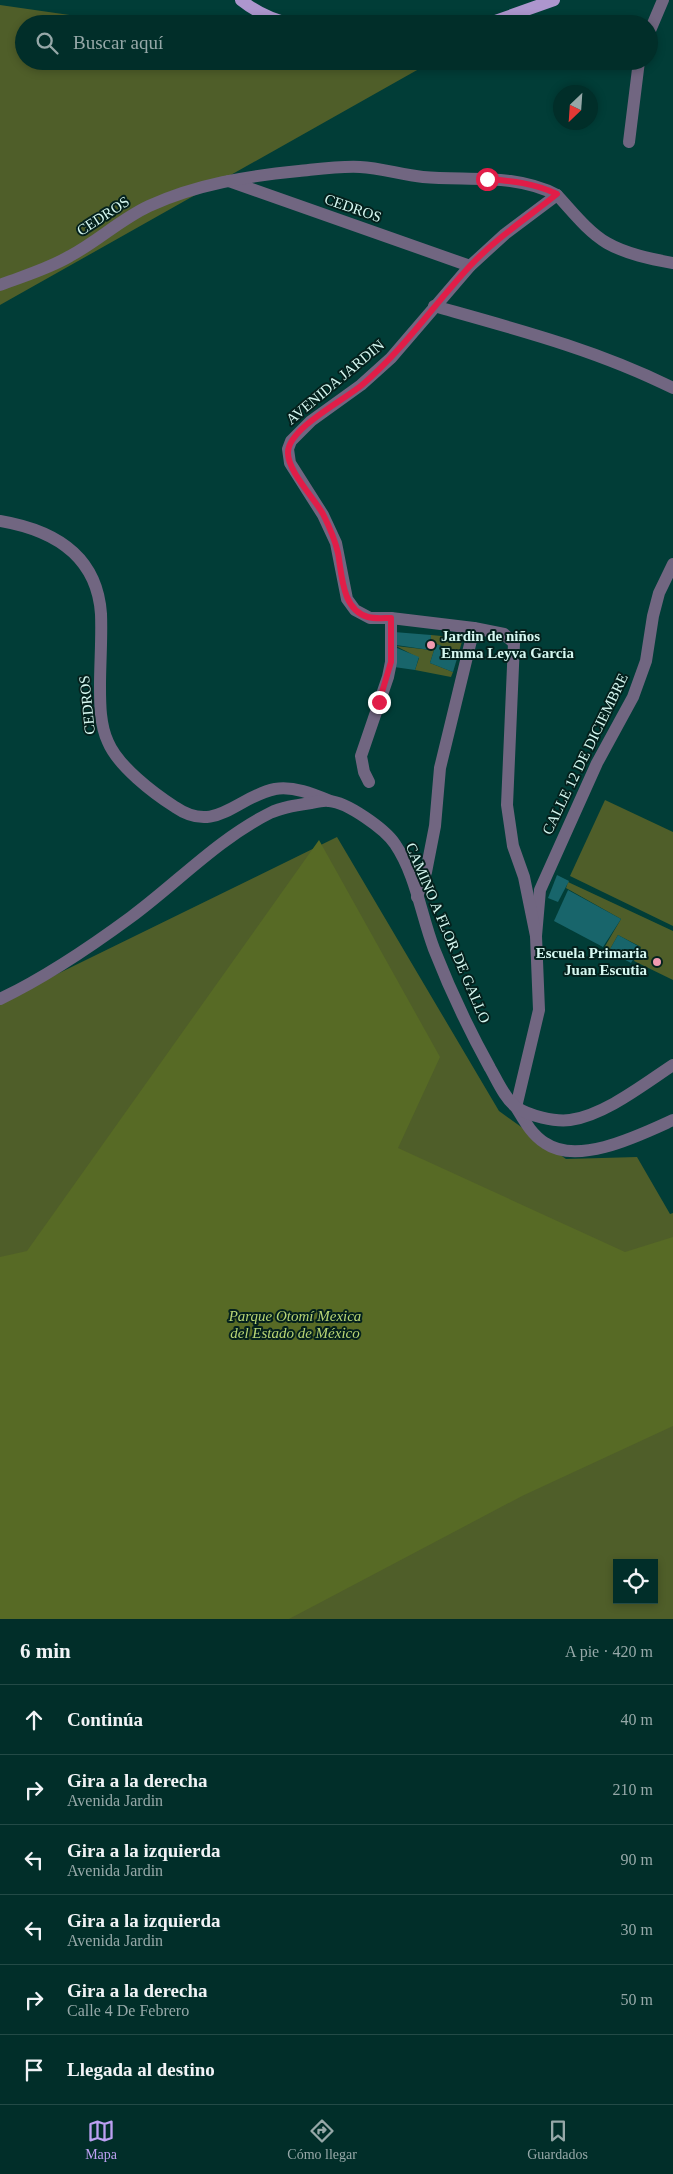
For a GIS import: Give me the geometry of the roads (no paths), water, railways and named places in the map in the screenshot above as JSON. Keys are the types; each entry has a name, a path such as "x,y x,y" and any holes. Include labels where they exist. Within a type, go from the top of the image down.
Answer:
{"main road":[{"path":"241,0 252,9 264,15"},
{"path":"512,15 554,0"}],"street":[{"path":"657,15 663,0"},
{"path":"629,142 638,70"},
{"name":"CEDROS","path":"0,285 70,257 102,237 131,215 150,206 226,180 328,168 361,167 424,177 525,182 557,194"},
{"name":"CEDROS","path":"226,180 470,266"},
{"path":"557,194 587,227 606,242 622,250 673,263"},
{"name":"AVENIDA JARDIN","path":"536,936 531,905 513,846 508,819 508,740 514,643 504,634 474,628 391,618 370,618 355,610 347,599 336,543 323,515 290,463 288,448 291,441 311,421 361,385 391,358 470,266 505,234 557,194"},
{"path":"434,306 554,340 604,357 673,388"},
{"name":"CEDROS","path":"0,520 28,527 66,545 81,559 93,579 101,613 100,698 108,743 125,765 162,798 192,817 202,818 222,815 260,793 277,789 301,790 330,801"},
{"name":"CALLE 12 DE DICIEMBRE","path":"516,1107 539,1010 536,936 540,890 597,763 633,697 646,661 653,616 659,593 673,564"},
{"path":"370,782 364,772 360,756 388,676 391,662 391,618"},
{"path":"417,897 426,872 435,826 438,777 474,628"},
{"path":"0,999 63,962 131,917 233,836 272,812 296,805 330,801"},
{"name":"CAMINO A FLOR DE GALLO","path":"330,801 370,820 383,830 394,843 404,860 435,950 450,987 481,1051 528,1127 546,1144 563,1151 580,1152 649,1131 673,1120"},
{"path":"516,1107 540,1117 552,1119 568,1120 583,1117 610,1105 673,1065"}],"place":[{"name":"Jardin de niños Emma Leyva Garcia","path":"431,645"},
{"name":"Escuela Primaria Juan Escutia","path":"657,962"}],"park label":[{"name":"Parque Otomí Mexica del Estado de México","path":"295,1324"}]}
